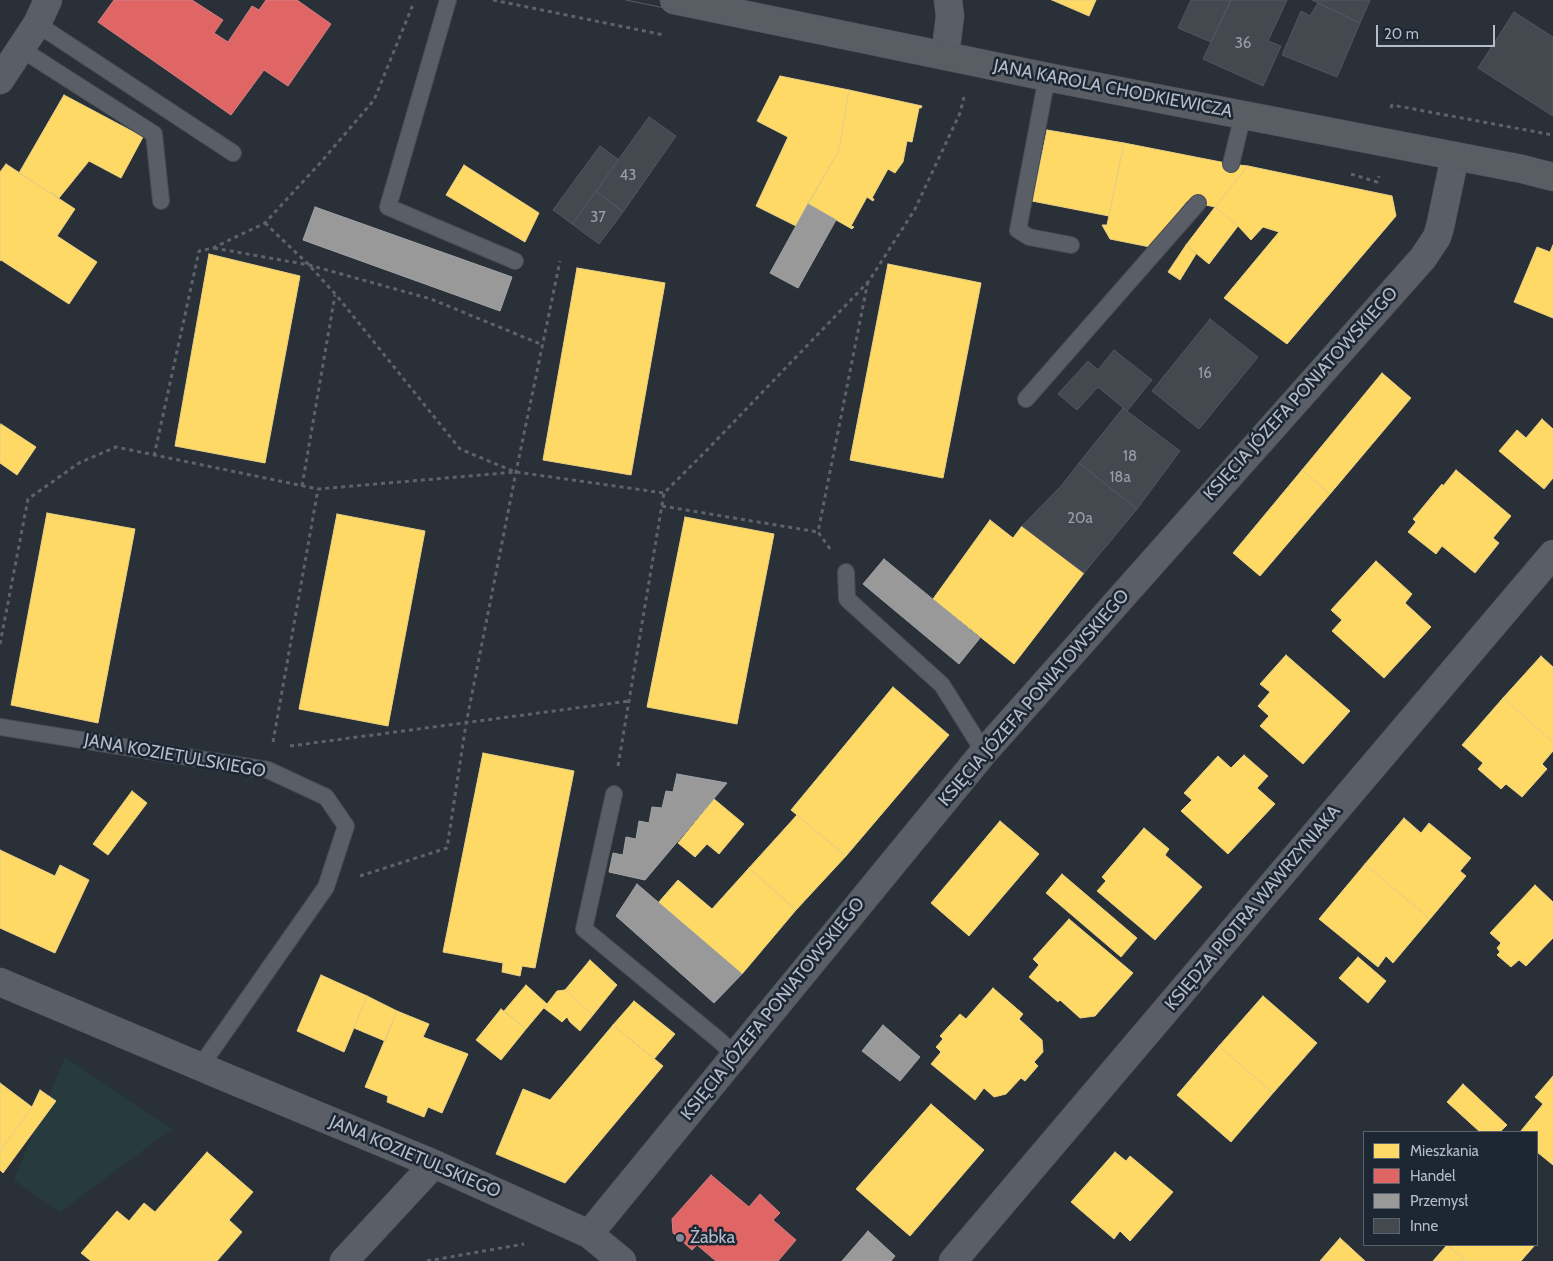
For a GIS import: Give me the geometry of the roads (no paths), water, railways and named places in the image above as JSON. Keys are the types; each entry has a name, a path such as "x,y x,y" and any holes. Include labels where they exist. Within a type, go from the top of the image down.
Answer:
{"street":[{"name":"JANA KAROLA CHODKIEWICZA","path":"674,0 945,56 1553,176"},
{"path":"945,56 950,16 948,0"},
{"path":"0,80 21,49 42,12"},
{"name":"KSIĘCIA JÓZEFA PONIATOWSKIEGO","path":"589,1234 984,752 1423,258 1434,242 1440,227 1456,156"},
{"name":"KSIĘDZA PIOTRA WAWRZYNIAKA","path":"954,1261 1553,554"},
{"name":"JANA KOZIETULSKIEGO","path":"0,982 434,1164 589,1234 622,1261"},
{"path":"344,1261 434,1164"}],"lane":[{"path":"448,0 388,207 515,261"},
{"path":"42,12 233,153"},
{"path":"21,49 154,134 161,201"},
{"path":"1047,76 1018,230 1029,237 1071,244"},
{"path":"1231,164 1243,115"},
{"path":"1026,399 1198,203"},
{"path":"846,572 847,599 942,685 984,752"},
{"name":"JANA KOZIETULSKIEGO","path":"0,727 268,770 326,797 346,826 326,887 200,1067"},
{"path":"614,794 584,929 720,1041 735,1056"}],"tram line":[{"path":"626,0 1143,107 1383,152 1553,187"},
{"path":"728,0 1049,67 1553,166"}],"place":[{"name":"Żabka","path":"680,1238"}]}
